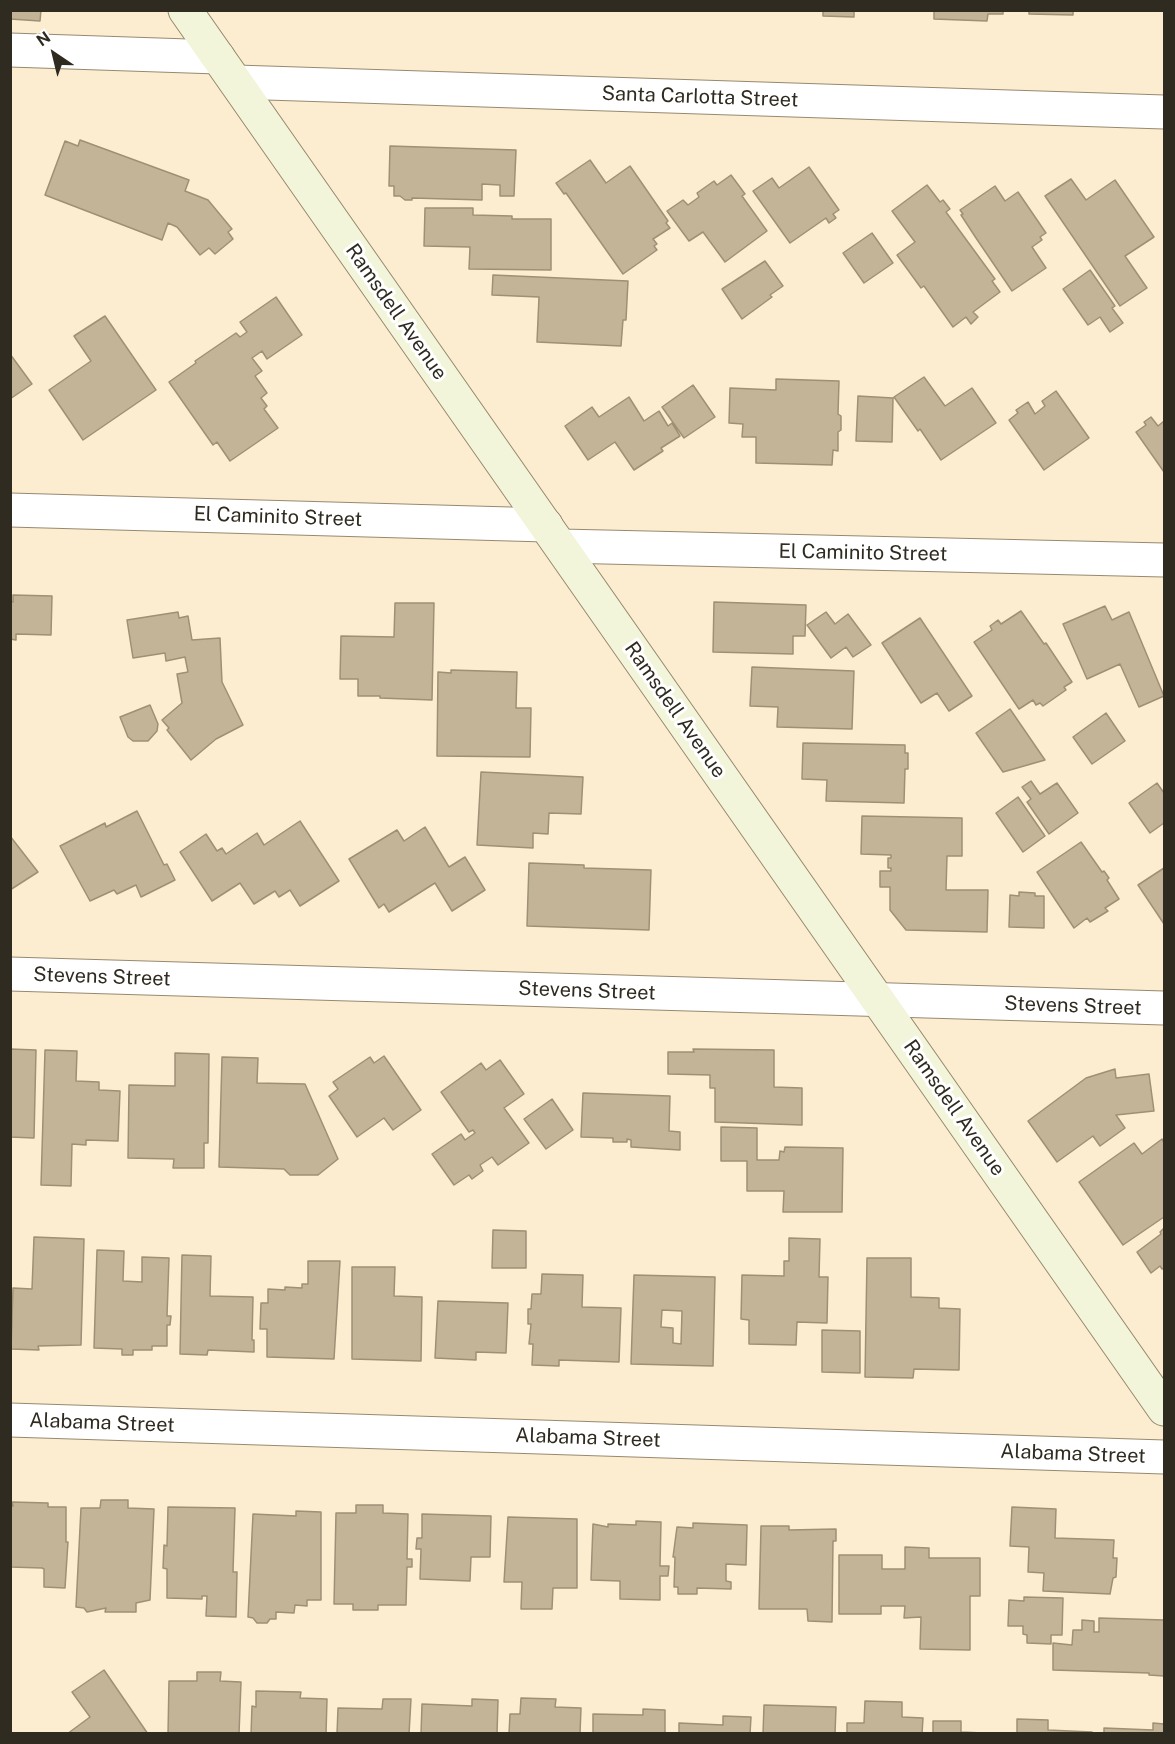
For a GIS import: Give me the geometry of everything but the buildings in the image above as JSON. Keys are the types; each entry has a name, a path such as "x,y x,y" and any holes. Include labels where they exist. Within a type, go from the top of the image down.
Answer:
{"street":[{"name":"Ramsdell Avenue","path":"185,10 1164,1409"},
{"name":"Santa Carlotta Street","path":"10,50 227,69 1164,112"},
{"name":"El Caminito Street","path":"10,510 553,536 1164,560"},
{"name":"Stevens Street","path":"10,974 1164,1008"},
{"name":"Alabama Street","path":"10,1420 1164,1456"}]}
